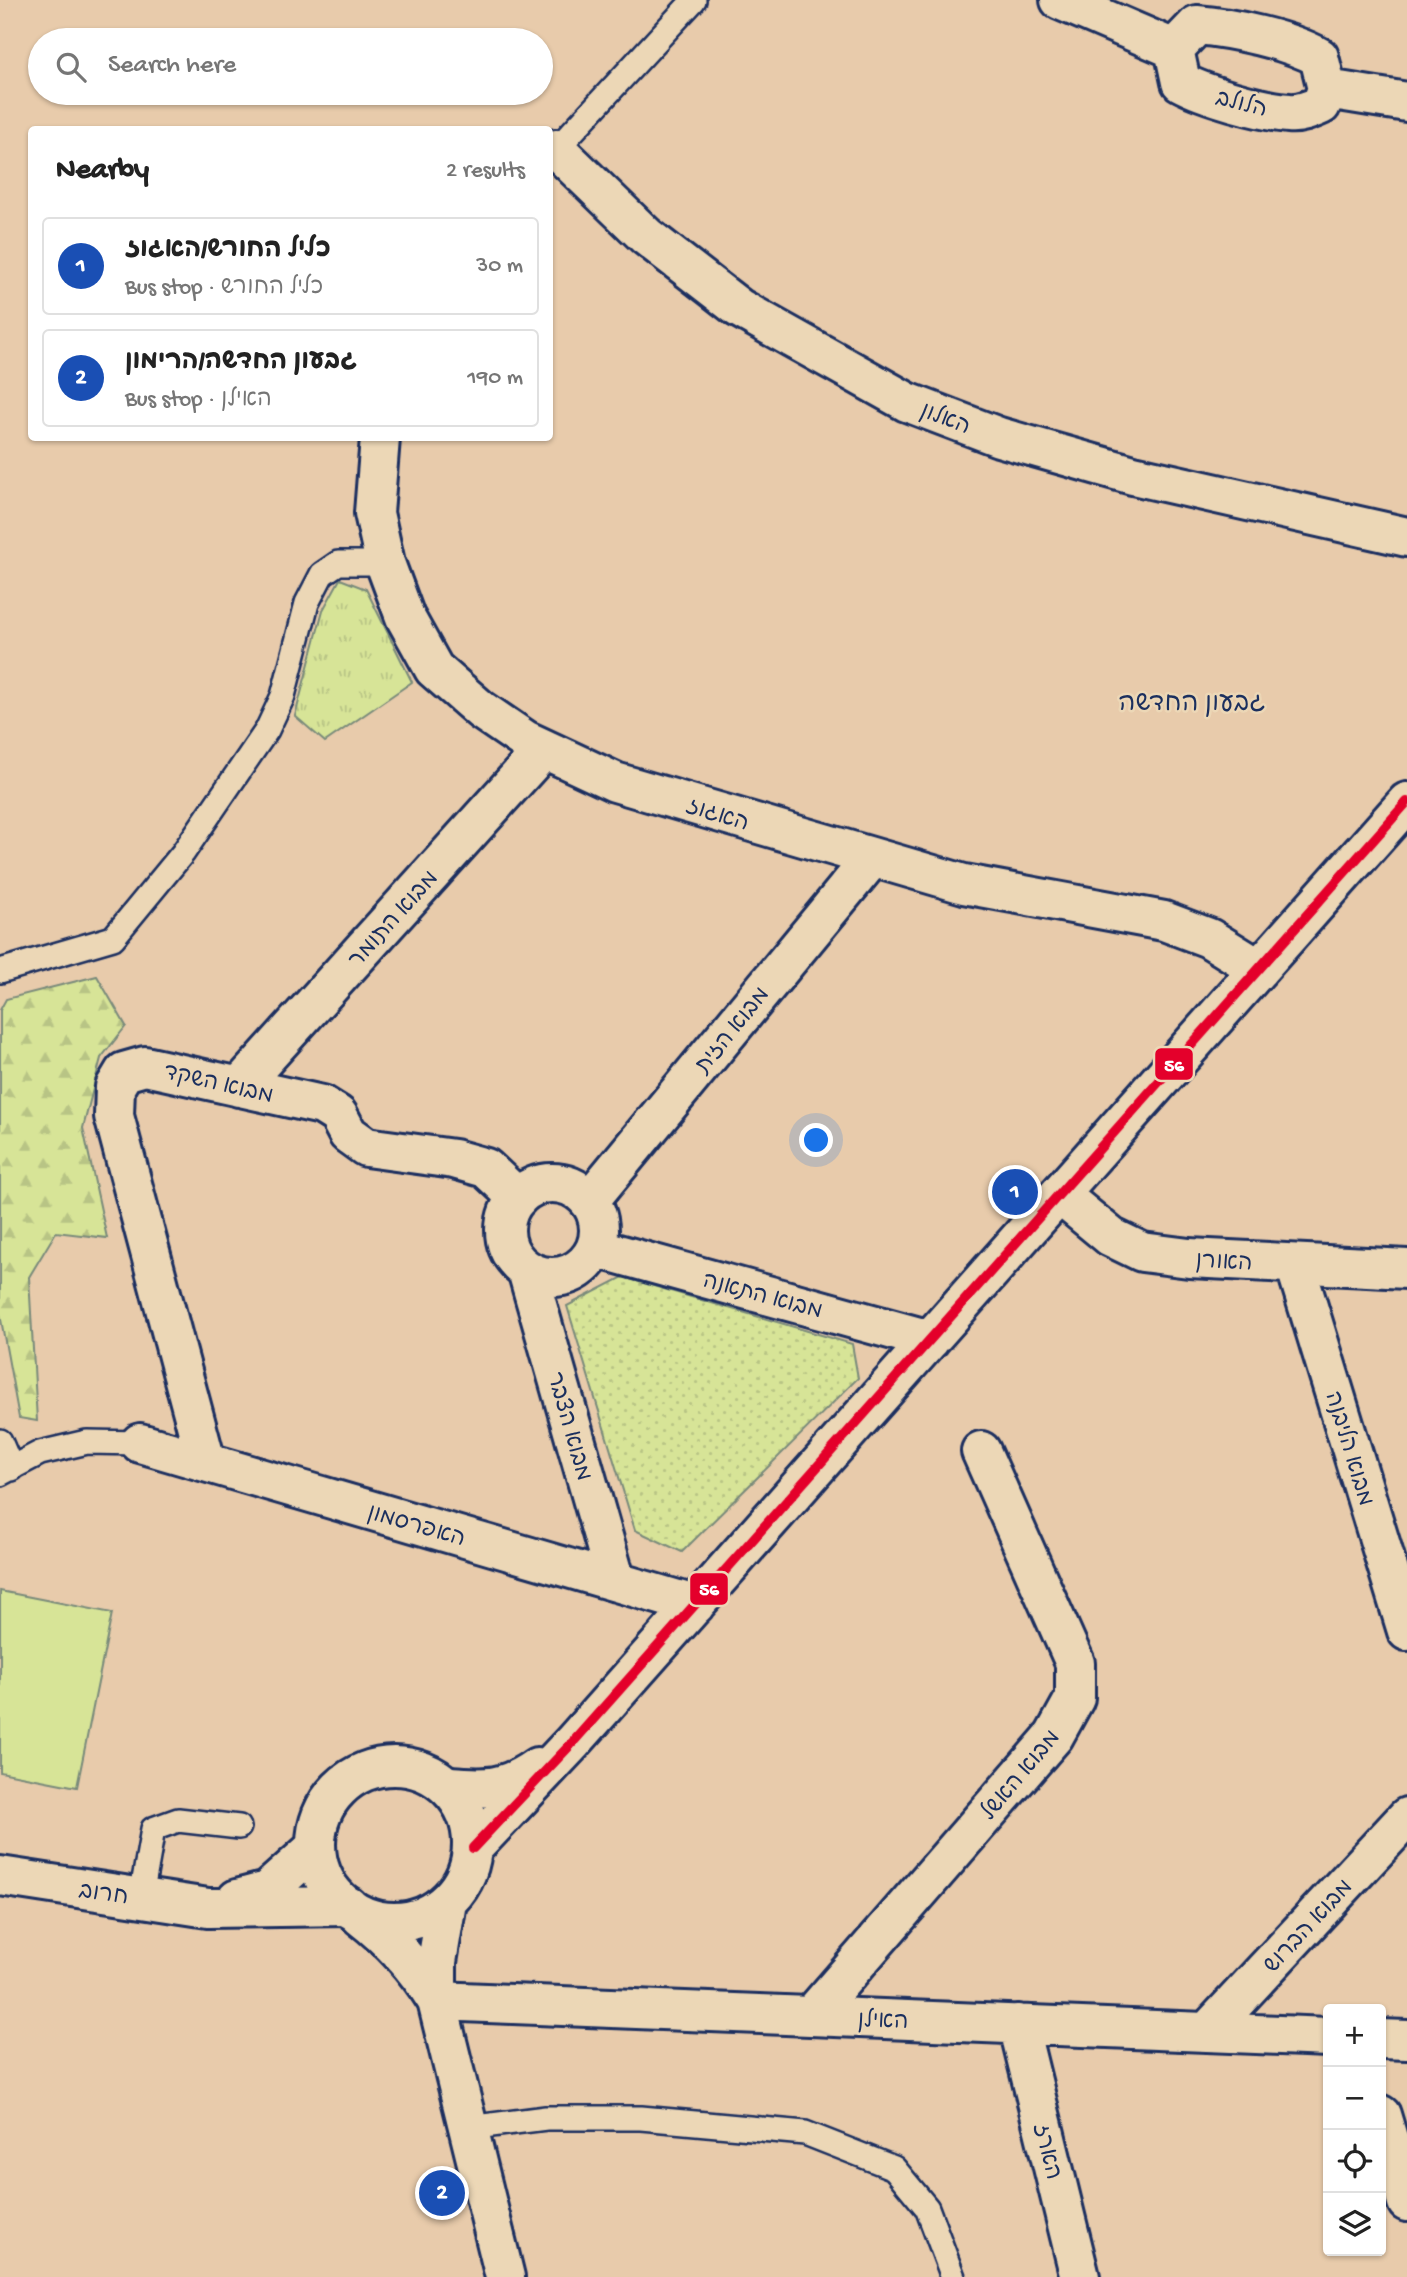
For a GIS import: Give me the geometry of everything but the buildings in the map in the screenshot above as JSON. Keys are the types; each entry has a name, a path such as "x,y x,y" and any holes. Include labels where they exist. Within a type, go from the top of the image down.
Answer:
{"street":[{"path":"1060,0 1174,49 1197,25 1281,43 1319,57 1327,89 1407,102"},
{"name":"הלולב","path":"1174,49 1181,82 1198,91 1289,114 1307,112 1321,105 1327,89"},
{"name":"האלון","path":"553,153 646,236 739,308 907,402 999,437 1133,475 1407,537"},
{"name":"האגוז","path":"380,441 374,513 385,563 405,617 434,669 481,710 544,749 615,782 964,884 1164,921 1209,938 1259,969"},
{"name":"מבוא התומר","path":"239,1087 544,749"},
{"path":"473,1848 573,1742 1407,802"},
{"name":"מבוא הזית","path":"589,1201 872,858"},
{"name":"מבוא השקד","path":"206,1462 114,1116 115,1087 124,1072 145,1066 322,1105 338,1115 348,1134 366,1147 454,1159 486,1168 518,1198"},
{"path":"547,1183 563,1184 578,1190 589,1201 597,1216 599,1232 596,1248 587,1262 573,1272 550,1276 527,1270 510,1249 505,1233 507,1217 518,1198 531,1188 547,1183"},
{"name":"האורן","path":"1059,1194 1111,1237 1142,1252 1295,1264 1407,1269"},
{"name":"מבוא התאנה","path":"596,1248 930,1340"},
{"name":"מבוא הליבנה","path":"1295,1264 1407,1631"},
{"name":"מבוא הצבר","path":"527,1270 616,1582"},
{"name":"האפרסמון","path":"140,1443 695,1605"},
{"name":"מבוא האשל","path":"811,2016 1054,1736 1075,1698 1075,1663 981,1451"},
{"path":"437,2001 417,1969 391,1940 329,1890 320,1872 315,1848 318,1820 331,1796 351,1777 386,1765 414,1767 449,1786 491,1789 518,1780 573,1742"},
{"path":"354,1911 387,1923 424,1917 447,1902 467,1875 473,1848 465,1809 449,1786"},
{"name":"מבוא הברוש","path":"1207,2032 1407,1817"},
{"name":"חרוב","path":"208,1908 267,1891 315,1848"},
{"name":"חרוב","path":"0,1876 208,1908 354,1911"},
{"path":"447,1902 437,1962 437,2001 505,2277"},
{"name":"האילן","path":"437,2001 1323,2037"},
{"name":"הארז","path":"1018,2024 1080,2277"},
{"path":"1386,2039 1407,2040"},
{"path":"1385,2130 1407,2202"}],"lane":[{"path":"553,153 694,0"},
{"path":"0,971 113,938 183,853 267,730 283,696 307,603 322,574 338,564 385,563"},
{"path":"0,1441 6,1471 40,1453 87,1442 140,1443"},
{"path":"141,1897 153,1829 178,1820 239,1827"},
{"path":"468,2128 546,2118 641,2118 806,2133 894,2168 928,2208 953,2277"}],"green space":[{"path":"340,579 366,589 412,682 325,742 295,716 323,610"},
{"path":"97,976 126,1026 101,1058 83,1128 107,1238 56,1232 29,1277 37,1421 19,1418 0,1314 0,1010 6,999"},
{"path":"623,1277 852,1344 858,1378 682,1552 635,1530 567,1306"},
{"path":"0,1591 112,1613 77,1787 0,1772"}],"transit line":[{"name":"56","path":"473,1848 573,1742 1407,802"}],"place":[{"name":"כליל החורש/האגוז","path":"1015,1192"},
{"name":"גבעון החדשה/הרימון","path":"442,2193"}],"district":[{"name":"גבעון החדשה","path":"1192,701"}]}
